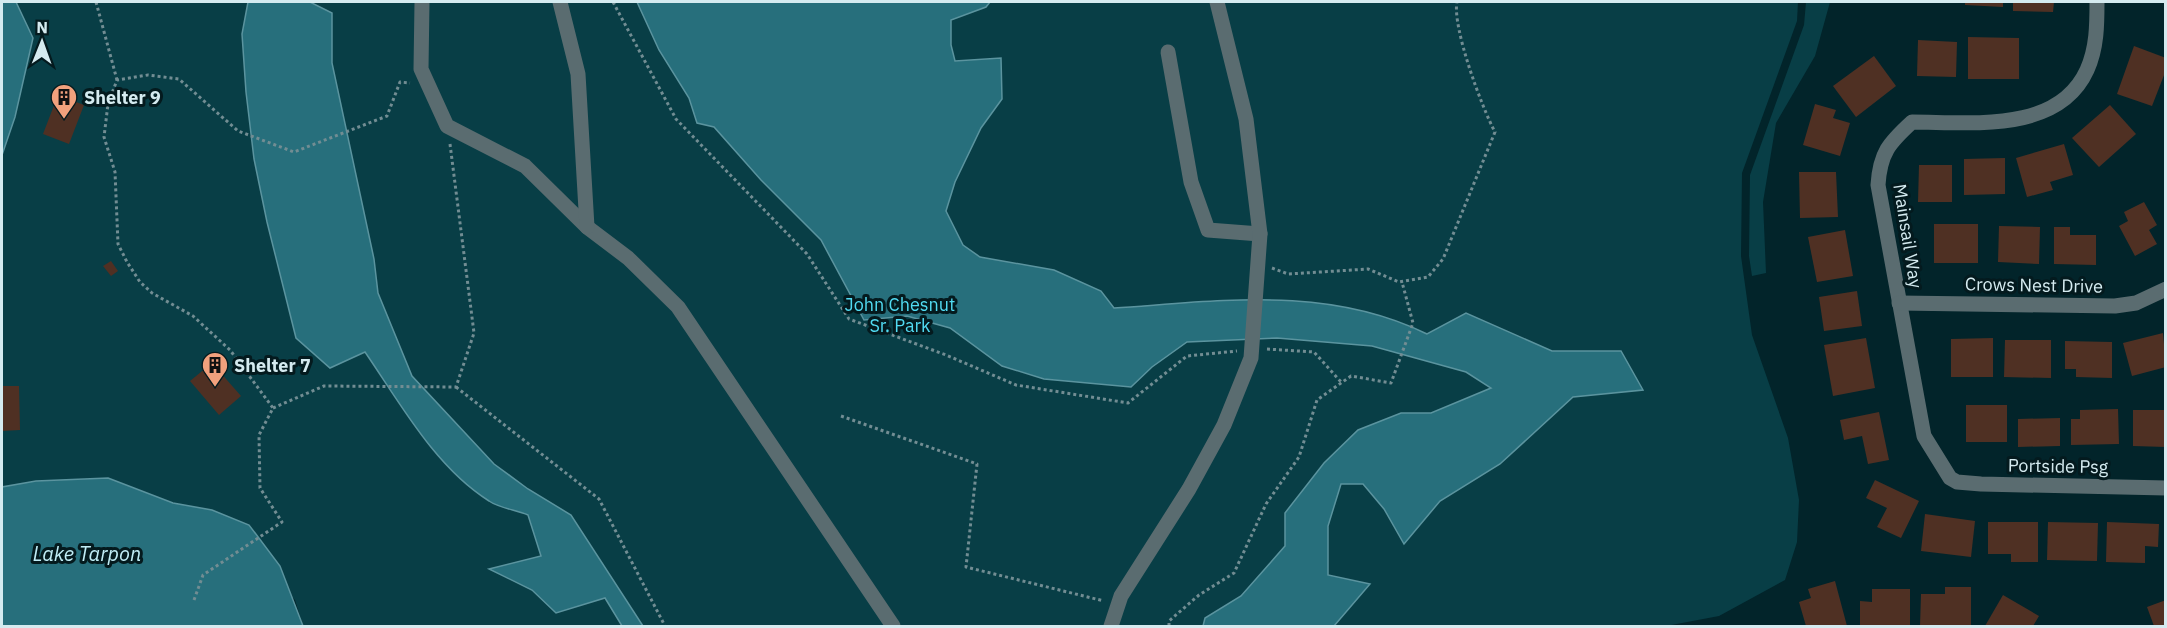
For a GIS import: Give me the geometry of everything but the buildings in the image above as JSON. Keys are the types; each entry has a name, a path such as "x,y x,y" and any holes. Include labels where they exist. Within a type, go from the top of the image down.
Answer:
{"street":[{"path":"422,2 421,69 447,126 525,166 587,227 628,258 678,307 893,627"},
{"path":"560,2 578,74 587,227"},
{"path":"1111,627 1118,605 1189,489 1224,425 1251,358 1260,234 1246,119 1217,2"},
{"name":"Mainsail Way","path":"1950,478 1924,436 1878,185 1879,164 1891,141 1912,122 2011,122 2052,107 2074,91 2087,70 2097,37 2097,2"},
{"path":"1168,52 1191,182 1208,230 1260,234"},
{"name":"Crows Nest Drive","path":"1899,303 2115,306 2136,303 2166,289"},
{"name":"Portside Psg","path":"1950,478 1957,482 1981,484 2166,488"}],"path":[{"path":"96,2 117,80 108,104 104,137 115,172 118,244 140,282 152,293 193,316 230,350 273,408"},
{"path":"613,2 676,119 807,254 849,319 1016,385 1128,403 1187,356 1252,346 1314,352 1342,383"},
{"path":"1259,253 1272,269 1288,274 1368,269 1402,282 1428,277 1443,260 1495,132 1486,115 1465,50 1455,10 1457,2"},
{"path":"117,80 148,75 178,79 238,130 294,152 349,128 387,116 400,82 413,84 423,75"},
{"path":"447,126 474,333 456,387"},
{"path":"1169,627 1169,621 1199,595 1234,573 1266,504 1299,457 1317,400 1351,376 1391,383 1402,359 1413,323 1402,282"},
{"path":"194,600 203,575 282,522 260,488 259,435 273,408 324,386 456,387 599,499 664,627"},
{"path":"841,416 977,464 966,567 1118,605"}],"green space":[{"name":"John Chesnut Sr. Park","path":"16,2 1798,2 1797,21 1742,173 1741,256 1752,335 1788,438 1799,500 1797,542 1785,580 1719,616 1666,626 303,626 295,600 212,510 173,503 108,478 36,481 2,487 2,155 15,117 33,38"},
{"path":"1806,2 1830,2 1815,56 1776,123 1763,202 1766,273 1752,276 1749,256 1750,175 1804,25"}],"water":[{"path":"2,2 16,2 33,38 15,117 2,155"},
{"path":"248,2 310,2 332,13 332,63 374,259 378,293 412,376 494,464 528,489 571,515 643,626 622,626 605,598 556,613 532,590 489,569 541,556 528,515 493,503 452,471 405,413 365,352 330,368 296,338 254,159 242,34"},
{"path":"637,2 990,2 986,7 951,20 951,45 955,61 1001,58 1002,99 981,128 955,182 946,211 963,245 980,257 1054,270 1101,291 1114,308 1234,300 1312,302 1351,308 1389,319 1427,334 1466,313 1552,351 1621,351 1643,390 1573,397 1500,464 1440,501 1404,544 1384,509 1363,484 1341,484 1328,526 1328,575 1370,584 1334,626 1203,626 1205,618 1241,596 1285,546 1285,513 1324,463 1358,430 1401,413 1431,413 1491,388 1466,372 1372,346 1277,338 1187,342 1152,367 1131,387 1044,379 1002,366 950,328 907,316 864,320 821,240 761,180 714,127 697,123 689,98 659,50"},
{"name":"Lake Tarpon","path":"108,478 173,503 212,510 249,525 280,566 303,626 2,626 2,487 36,481"}],"place":[{"name":"Shelter 9","path":"64,120"},
{"name":"Shelter 7","path":"215,388"}]}
